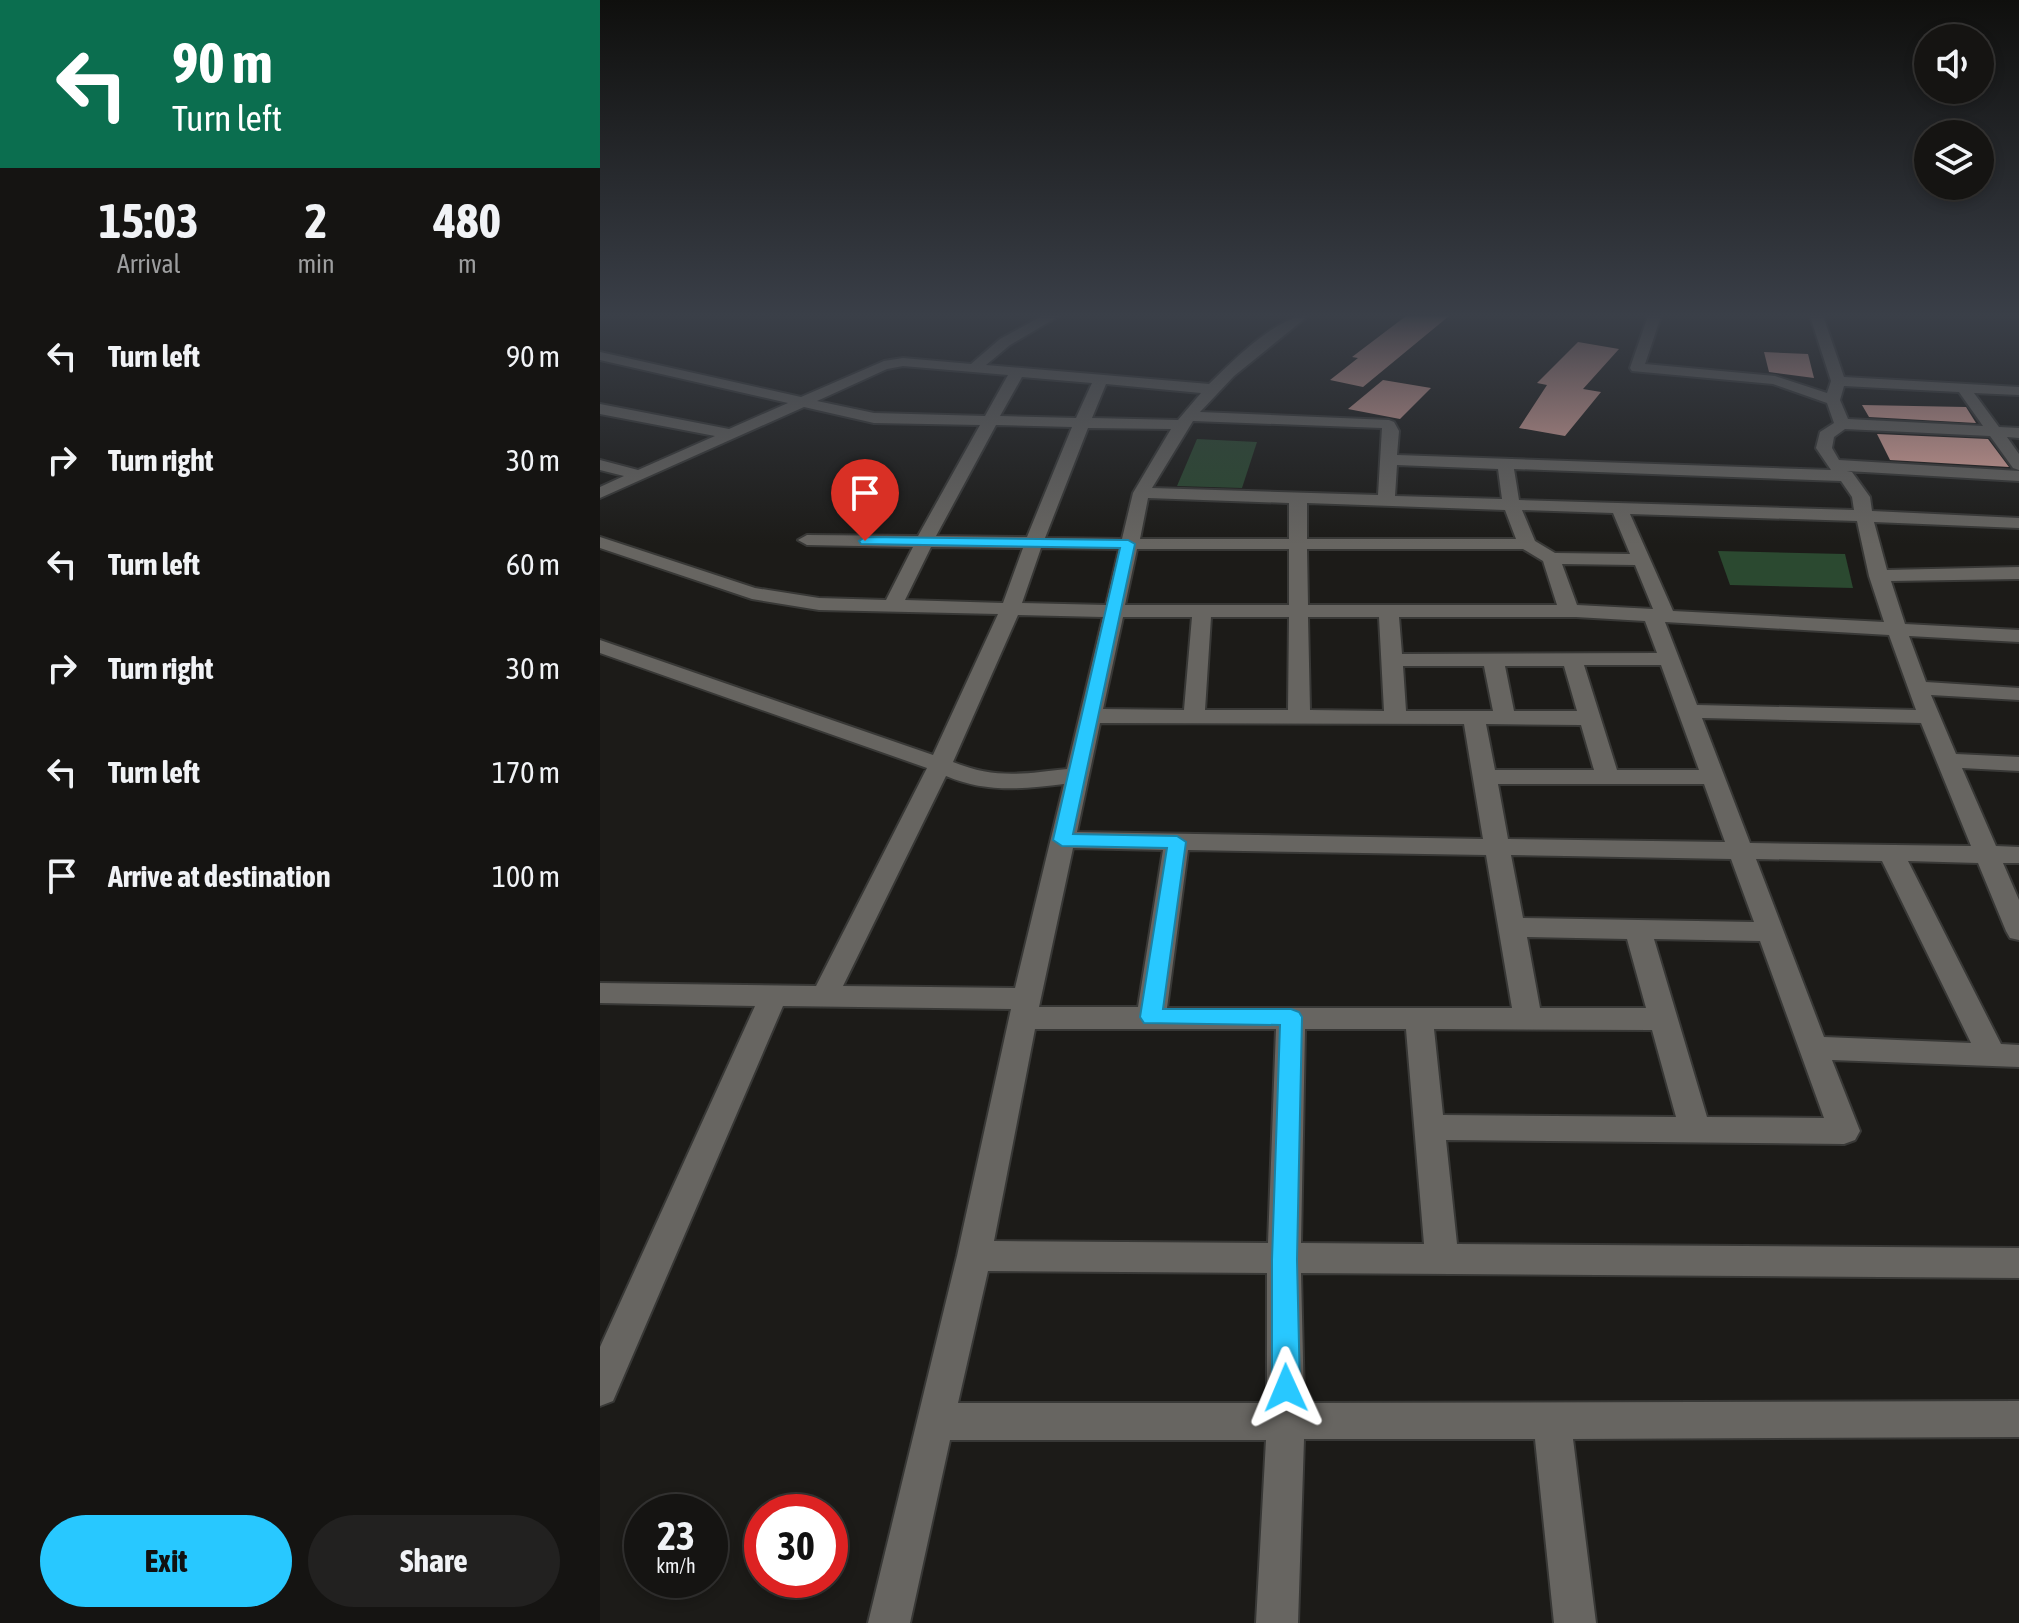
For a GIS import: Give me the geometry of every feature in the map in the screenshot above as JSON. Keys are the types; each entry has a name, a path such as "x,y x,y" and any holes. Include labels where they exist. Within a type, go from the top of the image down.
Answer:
{"street":[{"path":"763,392 874,418 1082,423 1184,420 1378,423 1389,425 1391,431 1386,500"},
{"path":"600,493 825,392"},
{"path":"892,607 1005,392"},
{"path":"824,997 940,765 1010,610 1033,543 1095,392"},
{"path":"889,1623 974,1256 1062,840 1141,493 1159,455 1209,392"},
{"path":"1809,392 1833,400 1842,424"},
{"path":"1833,400 1835,392"},
{"path":"1966,392 2019,465"},
{"path":"600,409 731,434"},
{"path":"2019,433 1842,424 1826,435 1824,448 1861,497 1878,576 1895,628 2019,931"},
{"path":"1389,460 2019,476"},
{"path":"1505,464 1511,504 1527,544"},
{"path":"600,465 639,475"},
{"path":"1141,493 2019,523"},
{"path":"1298,498 1299,717"},
{"path":"1429,1127 1844,1131 1670,659 1642,560 1619,508"},
{"path":"807,540 1527,544 1551,558 1642,560"},
{"path":"602,545 752,593 819,604 1115,611 1569,611 2019,636"},
{"path":"1551,558 1569,611"},
{"path":"1878,576 2019,573"},
{"path":"1194,716 1202,611"},
{"path":"1389,611 1395,717"},
{"path":"600,646 976,780 1012,783 1078,775"},
{"path":"1572,659 1608,777"},
{"path":"1391,660 1670,659"},
{"path":"1493,660 1505,718"},
{"path":"1918,688 2019,694"},
{"path":"1689,711 1930,717"},
{"path":"1092,716 1590,718"},
{"path":"1474,718 1528,1018"},
{"path":"1948,761 2019,764"},
{"path":"1484,777 1713,777"},
{"path":"1062,840 2019,855"},
{"path":"1151,1017 1177,842"},
{"path":"1891,853 2006,1055"},
{"path":"1511,927 1771,932"},
{"path":"1638,929 1695,1129"},
{"path":"600,993 824,997 1151,1017 1663,1019"},
{"path":"600,1388 773,996"},
{"path":"1277,1623 1286,1420 1284,1260 1291,1017"},
{"path":"1419,1018 1442,1261"},
{"path":"1814,1048 2006,1055"},
{"path":"974,1256 2019,1263"},
{"path":"936,1422 2019,1419"},
{"path":"1552,1420 1575,1623"},
{"path":"873,1623 909,1538"}],"green space":[{"path":"1197,439 1257,442 1242,488 1177,486"},
{"path":"1718,551 1845,554 1853,588 1730,585"}],"building":[{"path":"1369,392 1427,392 1400,419 1348,409"},
{"path":"1543,392 1601,392 1565,436 1519,428"},
{"path":"1862,405 1966,407 1976,423 1869,417"},
{"path":"1877,434 1988,439 2009,467 1890,460"}],"route":[{"path":"865,541 1128,544 1062,840 1177,842 1151,1017 1291,1017 1284,1260 1286,1388"}]}
